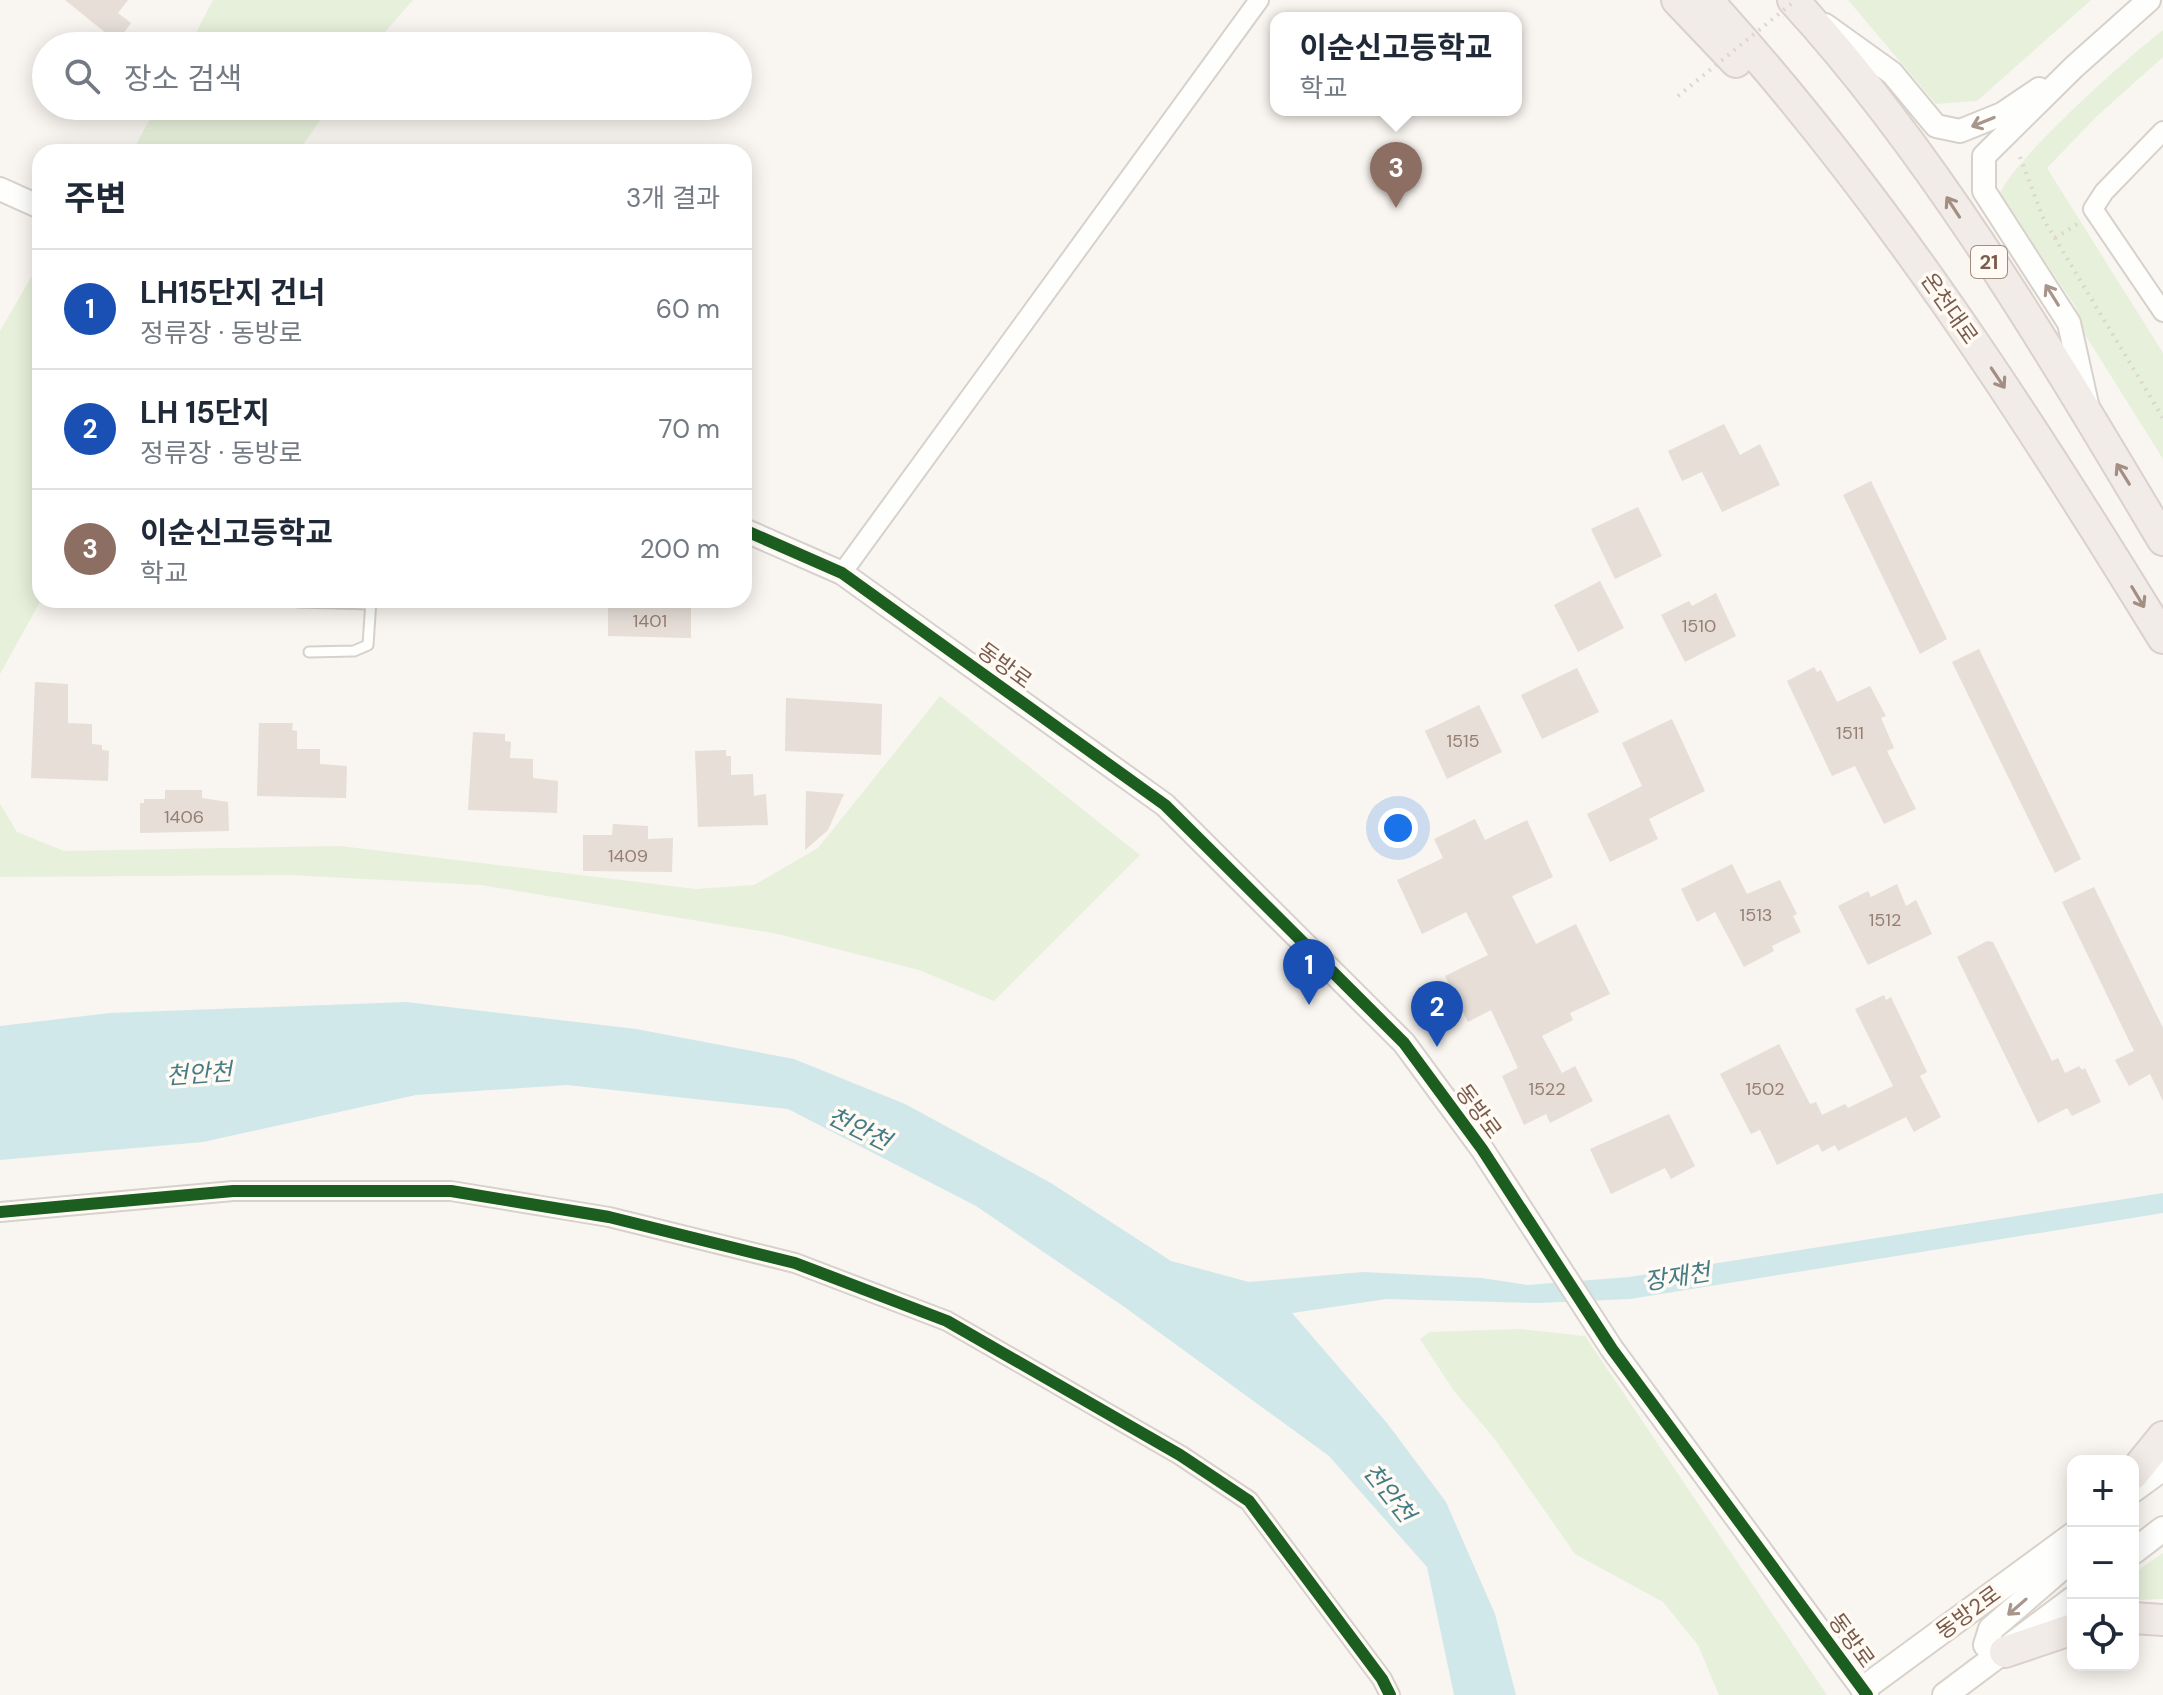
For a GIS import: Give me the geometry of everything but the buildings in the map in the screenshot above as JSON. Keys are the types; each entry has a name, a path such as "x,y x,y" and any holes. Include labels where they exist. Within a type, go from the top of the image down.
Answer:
{"highway":[{"path":"1677,0 1775,103 1856,177"},
{"name":"온천대로","path":"1707,0 1763,62 1856,177 1961,323 2067,481 2163,638"},
{"name":"21","path":"1797,3 1938,184 2091,421 2163,540"},
{"path":"2141,1482 2163,1437"},
{"path":"2139,1618 2163,1620"},
{"path":"2005,1652 2067,1631"}],"main road":[{"path":"2139,1547 2163,1529"},
{"name":"동방2로","path":"1865,1692 2067,1540"},
{"path":"2005,1652 1997,1653 1986,1645 1991,1629 2067,1563"},
{"path":"1945,1695 2067,1604"}],"street":[{"path":"842,573 1259,0"},
{"path":"2091,421 2069,323 1984,191 1984,156 2074,67 2149,0"},
{"path":"1797,3 1892,73 1936,126 1960,131 2002,114 2074,67"},
{"path":"2162,307 2093,209 2104,192 2163,131"},
{"path":"0,189 32,203"},
{"name":"동방로","path":"752,534 842,573 1165,805 1404,1043 1530,1220 1612,1349 1865,1692"},
{"path":"0,1212 233,1191 451,1191 609,1217 795,1263 947,1321 1180,1455 1249,1501 1382,1679 1390,1695"}],"lane":[{"path":"309,652 354,651 368,645 370,608"}],"path":[{"path":"1678,96 1797,3"},
{"path":"2020,157 2044,220 2163,418"},
{"path":"2055,238 2079,223"}],"green space":[{"path":"213,0 413,0 385,32 196,32"},
{"path":"1848,0 2091,0 1977,101 1936,104"},
{"path":"2163,30 2163,57 2096,117 2047,168 2163,353 2163,459 2084,333 2075,306 2000,194 2025,159 2048,135 2100,84"},
{"path":"149,120 320,120 304,144 136,144"},
{"path":"32,276 32,608 37,608 0,674 0,331"},
{"path":"940,696 1140,855 994,1001 919,970 778,934 481,885 290,875 0,877 0,804 17,832 64,851 340,846 696,889 754,885 818,848"},
{"path":"1519,1329 1585,1336 1827,1695 1719,1695 1698,1645 1663,1602 1575,1554 1494,1438 1454,1391 1420,1339 1430,1332"},
{"path":"2163,1553 2163,1599 2139,1600 2139,1570"}],"water":[{"path":"406,1002 636,1029 794,1059 905,1104 1051,1183 1171,1261 1249,1282 1363,1272 1482,1278 1528,1285 1629,1277 2163,1193 2163,1213 1630,1299 1538,1303 1387,1299 1292,1313 1387,1423 1446,1502 1495,1614 1516,1695 1454,1695 1427,1567 1329,1456 1123,1306 976,1206 788,1109 567,1085 416,1095 203,1142 0,1160 0,1026 110,1013"}],"cycle path":[{"path":"752,534 842,573 1165,805 1404,1043 1482,1149 1612,1349 1867,1695"},
{"path":"0,1212 233,1191 451,1191 609,1217 795,1263 947,1321 1180,1455 1249,1501 1382,1679 1390,1695"}],"place":[{"name":"이순신고등학교","path":"1396,208"},
{"name":"LH15단지 건너","path":"1309,1005"},
{"name":"LH 15단지","path":"1437,1047"}],"water label":[{"name":"천안천","path":"199,1074"},
{"name":"천안천","path":"859,1129"},
{"name":"장재천","path":"1677,1277"},
{"name":"천안천","path":"1389,1493"}]}
